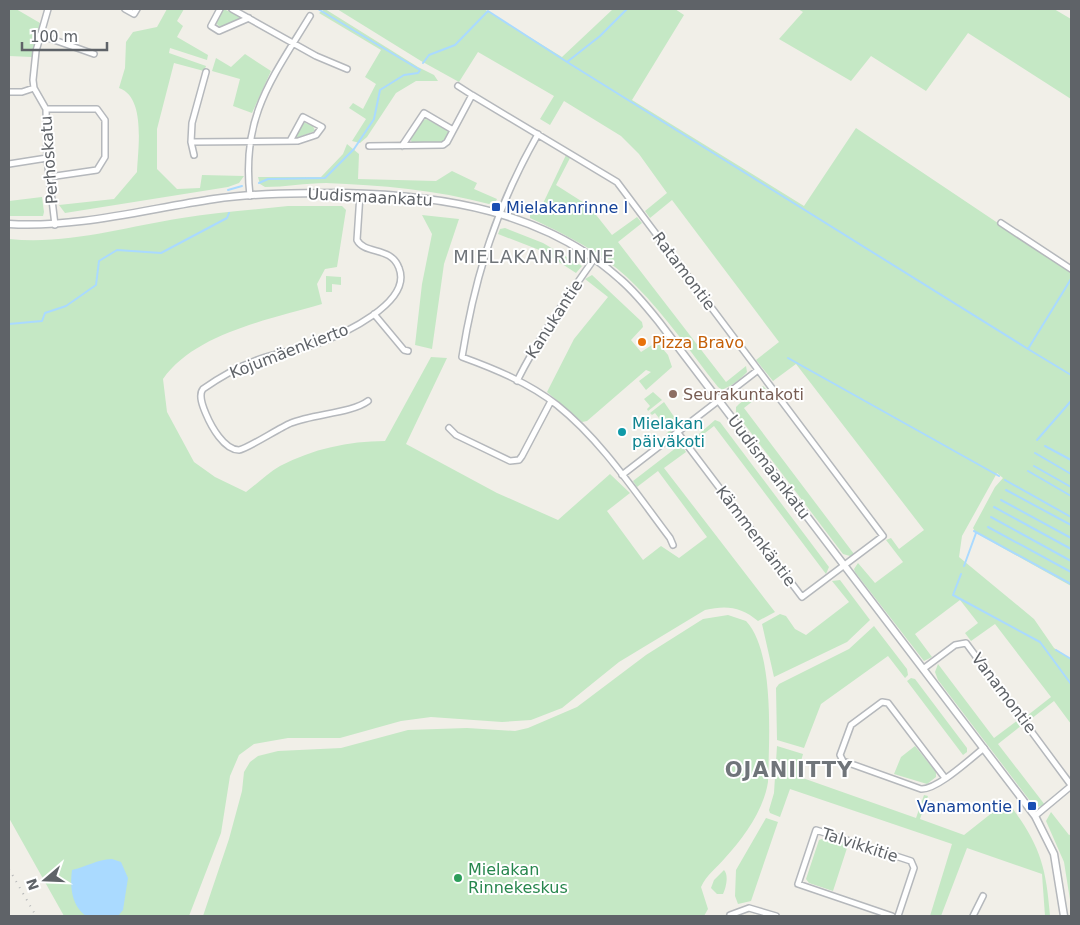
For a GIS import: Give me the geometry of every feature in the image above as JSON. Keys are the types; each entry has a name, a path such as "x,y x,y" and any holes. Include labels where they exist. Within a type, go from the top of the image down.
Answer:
{"street":[{"path":"9,92 22,92 34,88 35,60 48,9"},
{"path":"125,9 134,14 137,9"},
{"path":"220,9 210,26 219,31 249,18"},
{"path":"232,9 293,44 347,69"},
{"path":"250,196 249,142 262,98 310,16"},
{"path":"40,35 94,54"},
{"path":"194,155 191,142 192,123 206,72"},
{"name":"Ratamontie","path":"458,86 617,182 883,536 844,566"},
{"name":"Perhoskatu","path":"34,88 46,109 47,158 55,225"},
{"path":"369,146 440,146 447,142 472,95"},
{"path":"46,109 97,109 105,120 106,157 97,170 49,177"},
{"path":"402,146 424,113 453,130"},
{"path":"191,142 290,141 307,139 316,135 322,127 303,117 290,141"},
{"path":"538,134 500,213 478,275 462,356 517,381 551,401 582,427 622,474 670,538 673,546"},
{"path":"9,164 47,158"},
{"name":"Uudismaankatu","path":"9,224 55,225 208,200 250,196 360,194 433,200 500,213 540,228 594,259 640,298 1035,816 1054,854 1064,916"},
{"name":"Kojumäenkierto","path":"360,194 356,233 358,243 387,254 397,263 401,273 398,291 374,314 326,340 265,358 235,370 201,391 204,408 211,424 223,440 238,450 246,448 266,434 297,421 316,414 359,407 368,401"},
{"path":"1001,223 1071,269"},
{"name":"Kanukantie","path":"517,381 537,341 559,306 594,259"},
{"path":"374,314 404,350 408,351"},
{"path":"622,474 758,370"},
{"path":"450,428 456,435 510,461 514,461 522,456 551,401"},
{"name":"Kämmenkäntie","path":"678,433 802,597 844,566"},
{"name":"Vanamontie","path":"923,669 955,645 966,644 1071,786 1035,816"},
{"path":"945,778 888,704 882,702 851,725 840,755 843,761 920,789 931,788 945,778 984,748"},
{"name":"Talvikkitie","path":"892,916 798,884 816,830 911,861 914,868 898,916"},
{"path":"973,916 977,904 983,896"},
{"path":"730,916 749,908 776,916"}],"green space":[{"path":"9,9 16,9 40,23 32,57 9,56"},
{"path":"167,9 184,9 177,21 183,26 177,37 208,55 207,60 170,48 169,53 206,66 204,71 174,63 157,129 157,169 177,189 200,188 202,175 244,176 239,183 228,187 65,213 59,205 114,199 137,172 139,138 137,112 128,93 119,88 125,68 126,42 133,32 157,27"},
{"path":"223,9 238,15 240,19 221,28 216,23"},
{"path":"325,9 434,75 438,81 416,81 396,93 367,137 360,143 352,141 366,119 349,108 353,103 363,109 376,84 365,77 381,50 319,13"},
{"path":"337,9 484,9 562,57 613,9 675,9 684,15 632,100 804,206 856,128 1071,272 1071,586 976,533 973,528 995,487 1003,478 997,473 962,536 959,557 1034,619 1054,648 1071,659 1071,724 1054,701 1031,719 1028,715 1051,697 995,624 971,641 965,633 978,623 960,600 915,634 932,657 924,661 855,572 854,569 858,563 875,583 903,562 886,540 891,538 899,549 924,530 796,364 773,381 756,360 779,342 672,200 650,218 645,211 667,193 639,154 621,136 564,101 550,125 540,119 554,96 478,52 459,82"},
{"path":"798,9 1054,9 1071,19 1071,99 968,33 926,91 871,56 851,81 779,39 803,12"},
{"path":"245,54 271,71 252,113 233,106 240,79 212,71 216,58 231,67"},
{"path":"426,119 448,130 448,136 445,140 432,144 413,143 411,141 416,128"},
{"path":"303,122 313,126 315,131 296,138 295,135"},
{"path":"347,144 359,154 358,179 436,181 452,171 477,183 474,189 497,199 489,204 429,192 367,185 326,183 265,187 260,184 258,177 321,177 343,154"},
{"path":"566,155 570,158 556,185 589,206 612,235 637,217 642,223 618,242 726,382 746,366 747,372 739,380 722,390 718,387 658,310 624,275 586,247 530,218 530,211 538,214"},
{"path":"42,197 43,216 9,216 9,201"},
{"path":"288,206 342,206 346,210 337,267 325,269 317,284 322,304 258,322 214,339 194,350 177,363 163,379 167,412 194,462 215,477 246,492 280,466 305,455 344,444 385,441 431,357 447,358 406,444 497,493 558,520 610,474 630,493 607,511 643,560 661,546 679,558 707,537 658,471 637,487 633,481 681,444 686,452 664,468 775,612 758,621 752,616 733,608 705,610 619,662 562,708 531,720 502,722 431,717 401,721 340,738 288,738 254,744 239,755 230,776 221,833 189,916 64,916 9,818 9,239 53,240 195,216"},
{"path":"422,215 459,219 444,264 432,349 415,345 422,284 432,234"},
{"path":"505,228 543,243 582,266 576,273 542,251 498,234 500,229"},
{"path":"592,275 642,322 643,327 631,340 641,352 658,343 668,355 672,367 646,390 639,381 651,372 646,370 587,421 582,422 547,392 574,339 608,297 585,279"},
{"path":"326,276 341,277 341,285 332,284 332,292 326,292"},
{"path":"763,386 767,390 744,408 854,554 850,556 843,554 736,413 736,407 739,404"},
{"path":"653,392 662,400 648,411 647,409 650,406 644,399"},
{"path":"664,402 679,424 669,434 666,434 669,431 655,413 652,415 650,413"},
{"path":"715,420 720,422 829,567 826,574 714,426 692,443 692,440"},
{"path":"840,580 870,620 847,642 774,677 762,624 780,614 786,616 795,629 806,635 849,602 832,581"},
{"path":"728,615 746,621 755,635 762,653 768,697 768,782 758,813 752,823 722,862 703,882 701,887 708,909 704,916 203,916 229,839 242,791 244,772 250,762 258,756 278,751 341,748 408,730 467,728 515,731 528,728 577,707 646,655 703,619"},
{"path":"874,626 907,669 908,675 905,678 888,656 821,704 804,748 777,740 776,688 779,684 849,649"},
{"path":"938,664 994,738 1018,720 1022,725 998,744 1045,805 1034,806 938,680 935,672"},
{"path":"911,678 915,679 967,748 967,752 963,755 907,681"},
{"path":"777,746 803,754 797,776 916,818 924,795 928,796 920,819 964,835 1007,801 1027,829 1039,855 1046,882 1050,916 1045,916 1042,874 967,848 941,916 930,916 952,844 790,789 780,817 770,813 769,810 774,793"},
{"path":"915,746 936,772 936,777 927,784 894,774 901,757"},
{"path":"1051,812 1069,835 1071,834 1071,906 1064,862 1046,821"},
{"path":"766,818 778,822 751,901 738,904 735,896 736,870"},
{"path":"825,838 848,845 833,891 809,883 806,879 819,840"},
{"path":"724,870 727,878 725,888 723,894 717,894 711,888 714,880"}],"water":[{"path":"112,859 121,862 128,878 123,910 118,916 86,916 74,901 71,882 72,870"}],"waterway":[{"path":"259,183 268,179 325,178 354,149 374,119 380,90 404,75 418,73 420,70 318,9"},
{"path":"423,63 429,55 455,45 488,11 567,62 600,36 627,9"},
{"path":"567,62 1028,349"},
{"path":"228,190 242,186"},
{"path":"9,324 42,321 45,313 66,306 96,285 99,261 117,250 161,253 227,218 229,213"},
{"path":"1071,279 1028,349 1071,375"},
{"path":"788,358 999,476"},
{"path":"1037,440 1071,401"},
{"path":"1045,446 1071,460"},
{"path":"1035,453 1071,474"},
{"path":"1034,466 1071,487"},
{"path":"1028,471 1071,496"},
{"path":"1005,480 1071,517"},
{"path":"1006,490 1071,525"},
{"path":"1001,500 1071,538"},
{"path":"994,507 1071,549"},
{"path":"991,517 1071,561"},
{"path":"988,527 1071,572"},
{"path":"974,531 1071,584"},
{"path":"964,566 976,533"},
{"path":"961,574 953,595 1040,642 1071,684"},
{"path":"1056,650 1071,659"}],"railway":[{"path":"9,869 36,916"}],"place":[{"name":"Mielakanrinne I","path":"496,207"},
{"name":"Pizza Bravo","path":"642,342"},
{"name":"Seurakuntakoti","path":"673,394"},
{"name":"Mielakan päiväkoti","path":"622,432"},
{"name":"Vanamontie I","path":"1032,806"},
{"name":"Mielakan Rinnekeskus","path":"458,878"}],"district":[{"name":"MIELAKANRINNE","path":"534,256"},
{"name":"OJANIITTY","path":"789,770"}]}
